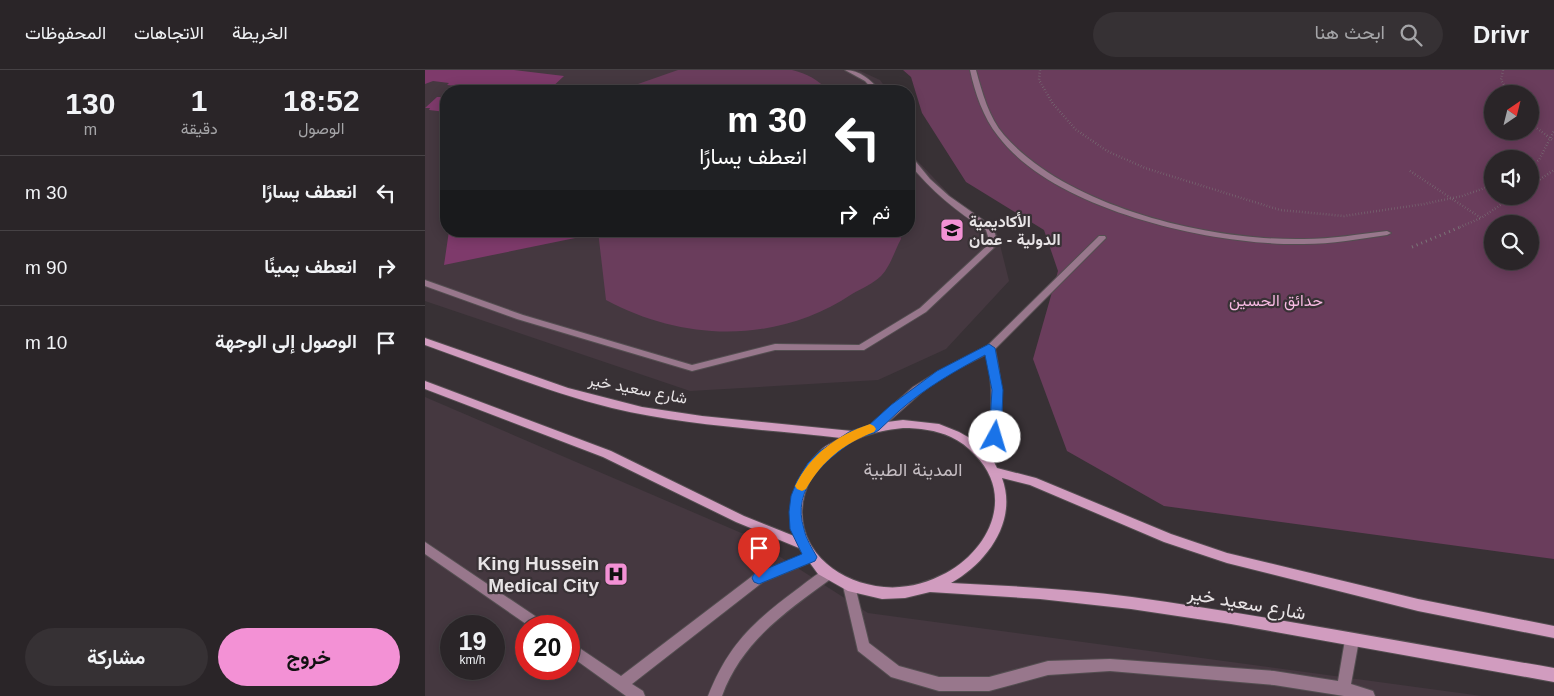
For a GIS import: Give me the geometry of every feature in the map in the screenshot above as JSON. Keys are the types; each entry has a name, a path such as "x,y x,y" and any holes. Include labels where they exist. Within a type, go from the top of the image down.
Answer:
{"main road":[{"name":"شارع سعيد خير","path":"425,341 516,374 613,404 676,415 853,435"},
{"path":"425,385 607,454 740,519 802,544"},
{"path":"918,424 939,429 959,436 971,443 992,467 1001,497 1001,512 990,542 966,568 931,587 901,593 885,593 849,586 828,574 810,557 802,544 797,529 795,512 803,481 824,454 853,435 874,428 918,424"},
{"name":"شارع سعيد خير","path":"992,467 1032,481 1168,538 1227,558 1408,603 1554,632"},
{"name":"شارع سعيد خير","path":"931,587 1040,593 1131,603 1231,618 1554,675"}],"street":[{"path":"848,70 867,80 872,85"},
{"path":"973,70 990,117 1001,136 1020,155 1048,176 1076,191 1117,207 1199,231 1249,240 1305,242 1387,233"},
{"path":"425,283 520,316 691,368 775,347 861,348 923,310 994,244 990,230 967,215 927,183 915,167"},
{"path":"874,428 895,408 933,379 989,348 1102,238"},
{"path":"989,348 996,375 998,413 992,467"},
{"path":"425,547 523,615"},
{"path":"621,684 759,578 810,557"},
{"path":"715,696 719,684 745,642 769,618 828,574"},
{"path":"849,586 863,647 896,672 939,684 989,684 1048,668 1110,665 1274,678 1343,689 1367,696"},
{"path":"1343,689 1352,640"},
{"path":"580,655 638,696"}],"path":[{"path":"1040,70 1039,80 1053,104 1075,129 1107,151 1145,168 1280,210 1343,216 1451,198 1484,189"},
{"path":"1503,70 1501,80 1504,85"},
{"path":"1539,129 1554,141"},
{"path":"1539,160 1554,131"},
{"path":"1539,180 1554,170"},
{"path":"1411,171 1481,218"},
{"path":"1412,247 1481,218 1500,205"}],"shaded area":[{"name":"الأكاديمية الدولية - عمان","path":"425,70 858,70 880,80 884,85 440,85 440,237 915,237 915,158 951,196 996,229 1009,281 946,349 878,380 690,391 425,301"},
{"name":"King Hussein Medical City","path":"425,397 746,535 868,613 1482,696 425,696"}],"green space":[{"path":"678,70 792,70 803,73 822,85 635,85"},
{"name":"حدائق الحسين","path":"903,70 1554,70 1554,559 1164,506 1067,451 1033,359 1058,271 1044,230 966,182 922,113 911,77"},
{"path":"599,237 901,237 890,263 875,281 823,310 793,322 762,329 730,332 698,330 667,324 636,314 606,300"}],"building":[{"path":"425,70 514,70 564,76 554,85 447,85 449,83 433,81 425,84"},
{"path":"437,97 440,97 440,111 425,108"},
{"path":"448,237 580,237 444,265"}],"slow traffic":[{"path":"802,486 803,481 824,454 853,435 870,429"}],"place":[{"name":"الأكاديمية الدولية - عمان","path":"952,230"},
{"name":"King Hussein Medical City","path":"616,574"}],"district":[{"name":"المدينة الطبية","path":"913,470"}],"route":[{"path":"759,578 810,557 802,544 797,529 795,512 803,481 824,454 853,435 874,428 917,390 965,360 989,348 995,368 998,390 995,437"}]}
